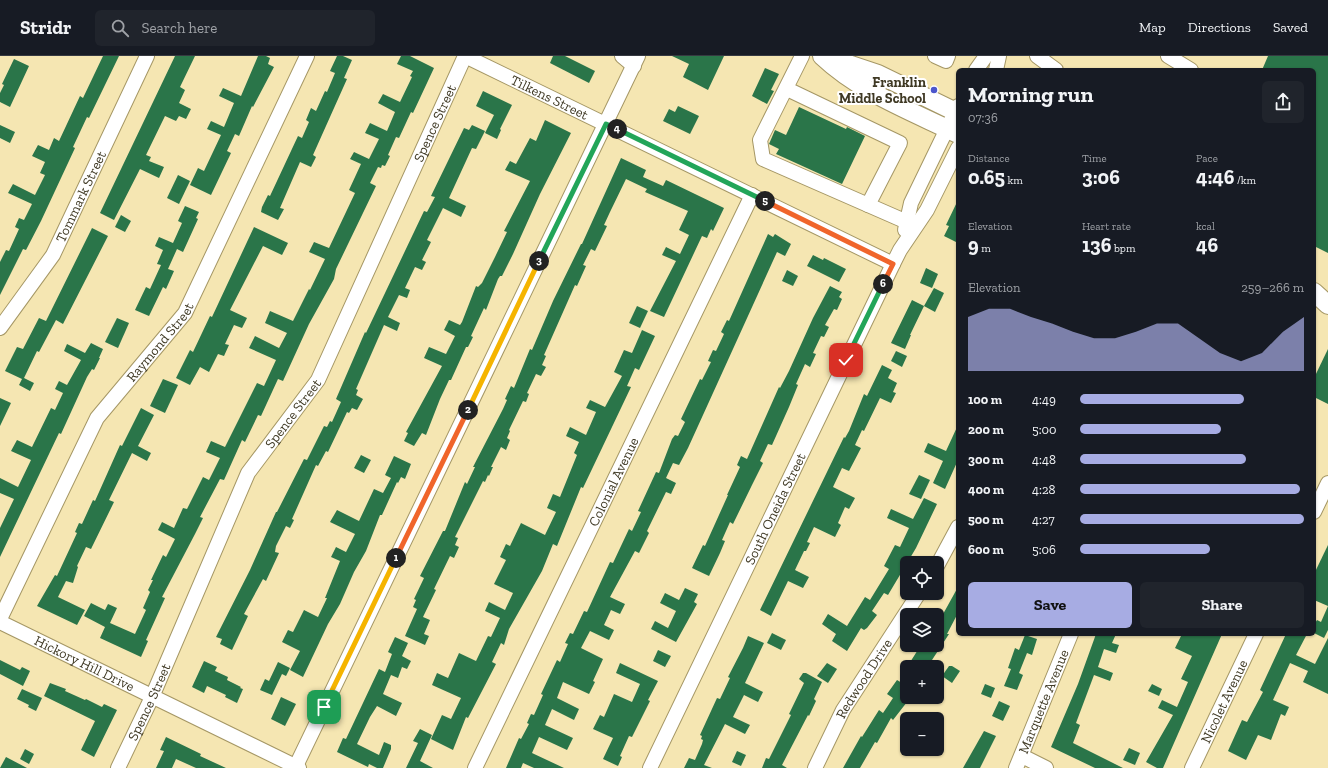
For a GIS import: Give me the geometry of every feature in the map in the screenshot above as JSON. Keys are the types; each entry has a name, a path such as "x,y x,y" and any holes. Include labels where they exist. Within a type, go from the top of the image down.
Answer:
{"main road":[{"path":"822,56 842,73 869,90 952,131"},
{"path":"825,56 854,60 878,74 956,110"},
{"path":"1316,294 1328,305"},
{"path":"1316,302 1328,305"}],"street":[{"name":"Tommark Street","path":"0,328 54,255 147,56"},
{"name":"Raymond Street","path":"0,621 97,418 186,313 307,56"},
{"name":"Tilkens Street","path":"465,56 488,61 606,124 893,264"},
{"name":"Spence Street","path":"118,768 152,697 248,473 318,380 465,56"},
{"path":"296,767 636,61 622,56"},
{"path":"802,56 787,89 760,140 763,159 907,222"},
{"path":"935,56 946,61 948,56"},
{"path":"977,68 986,56"},
{"path":"996,68 999,56"},
{"path":"1037,56 1053,68"},
{"path":"1168,56 1188,68"},
{"path":"787,89 900,143 868,205"},
{"name":"South Oneida Street","path":"900,250 912,203 952,131 956,114"},
{"name":"South Oneida Street","path":"650,768 893,264 900,250 927,210 956,152"},
{"name":"Colonial Avenue","path":"475,768 752,195"},
{"path":"1316,508 1328,483"},
{"path":"942,556 956,531"},
{"name":"Redwood Drive","path":"815,768 843,710 914,600"},
{"name":"Hickory Hill Drive","path":"0,621 296,767"},
{"name":"Marquette Avenue","path":"1019,762 1070,636"},
{"name":"Nicolet Avenue","path":"1192,768 1255,636"},
{"path":"1019,762 1046,768"}],"building":[{"path":"103,56 119,56 89,118 87,117 73,147 75,148 41,221 26,250 23,249 0,295 0,262 6,250 9,251 19,229 15,227 19,218 24,220 32,204 8,193 13,184 35,195 45,175 40,173 45,162 32,156 38,145 49,150 54,138 59,141 80,96 83,98"},
{"path":"175,56 195,56 180,87 185,90 179,103 191,109 186,119 179,116 176,121 165,116 146,155 151,157 149,161 164,167 159,178 140,169 114,220 100,213"},
{"path":"258,56 266,56 270,58 268,64 274,67 253,107 252,106 239,136 235,134 227,151 231,153 211,195 190,185 198,168 204,171 221,135 207,129 211,121 224,127 234,103 219,96 223,88 241,96"},
{"path":"337,56 343,56 352,60 344,78 347,79 313,155 316,157 311,167 300,162 280,208 284,209 278,220 261,212 262,207 268,195 270,196 298,136 302,138 309,122 306,120 311,108 316,111 325,91 327,92 335,73 330,71"},
{"path":"401,56 410,56 434,68 413,113 411,112 399,138 396,137 385,166 382,165 381,168 378,167 370,183 376,186 336,269 334,279 309,324 283,381 278,379 261,416 258,415 245,442 242,440 224,480 220,479 200,517 203,518 162,597 165,598 146,640 148,641 141,657 100,638 105,627 84,616 91,603 105,610 108,604 117,608 110,623 135,634 146,610 143,608 150,592 148,590 153,580 151,580 163,555 166,557 175,539 158,530 162,522 174,528 183,508 187,509 203,477 209,480 220,458 206,452 211,441 225,447 257,383 264,386 276,360 249,348 255,336 279,348 287,333 265,323 270,311 293,321 309,289 310,290 325,259 309,252 314,242 329,248 355,193 349,190 361,164 350,159 354,152 369,159 379,139 365,133 370,123 387,131 395,112 378,103 383,94 400,102 412,77 410,76 413,71 397,64"},
{"path":"553,56 565,56 595,71 589,83 550,63"},
{"path":"672,56 724,56 708,90 683,77 689,64"},
{"path":"1268,56 1328,56 1328,253 1316,247 1316,68 1263,68"},
{"path":"14,59 29,66 10,107 0,102 0,93 4,85 2,84"},
{"path":"765,68 779,74 771,90 774,91 767,104 752,96"},
{"path":"483,91 512,105 500,129 501,130 497,139 485,133 494,115 476,106"},
{"path":"678,106 699,116 690,134 663,121 669,109 675,112"},
{"path":"799,107 846,129 847,127 865,136 842,184 776,154 779,149 769,144 775,130 786,135"},
{"path":"545,120 571,133 540,194 502,276 498,279 486,310 484,308 471,336 473,337 468,347 466,347 451,380 449,380 426,435 422,433 414,446 404,441 408,433 406,432 442,366 424,358 429,347 446,354 455,336 444,330 449,320 460,325 462,322 476,286 478,287 482,283 507,232 504,231 530,181 505,170 510,161 516,164 530,138 536,141"},
{"path":"0,125 15,132 10,143 0,138"},
{"path":"472,125 485,131 476,149 472,148 449,198 466,206 461,217 443,208 427,240 431,242 422,260 426,262 422,270 415,267 405,288 410,290 407,298 399,295 388,317 400,323 397,331 384,325 356,389 358,390 356,395 363,399 357,410 352,408 349,413 347,412 328,452 326,451 318,466 316,465 292,519 294,520 290,528 286,526 276,546 275,552 279,553 266,581 263,579 244,614 248,616 232,650 220,644 222,639 216,637 250,570 276,512 304,459 307,460 324,426 327,427 330,421 332,422 341,402 336,399 365,332 366,333 424,211 427,212 435,197 431,196 464,128 469,130"},
{"path":"621,158 646,170 643,177 663,186 666,180 724,208 713,231 711,229 707,238 702,236 664,317 650,311 676,261 662,255 666,247 680,254 689,235 679,230 688,211 645,192 647,189 626,179 604,225 607,226 595,251 591,249 583,265 586,266 577,286 575,285 544,355 546,356 542,365 546,367 541,376 536,374 527,393 529,394 526,402 523,401 509,430 510,431 507,438 510,440 506,450 501,447 491,467 493,467 489,476 488,475 485,482 483,481 455,537 458,538 455,545 459,547 454,558 450,556 434,589 436,590 423,617 430,620 424,634 429,636 425,645 405,636 417,609 413,607 416,600 414,599 424,578 420,576 443,531 445,531 465,482 467,484 475,467 473,467 503,409 507,400 505,399 511,386 514,388 530,349 532,350 553,301 582,244"},
{"path":"178,175 190,181 179,204 167,198"},
{"path":"956,204 956,242 944,236 949,226 946,225"},
{"path":"185,206 199,212 196,218 198,219 183,252 177,249 168,269 174,271 166,289 163,287 149,316 135,310 146,287 150,289 161,265 157,264 163,250 155,246 159,237 173,243 182,223 178,221"},
{"path":"121,215 131,221 125,232 115,227"},
{"path":"254,227 288,243 282,255 263,246 230,310 247,318 242,328 234,325 225,344 229,345 224,356 218,354 209,372 200,367 190,385 176,378 190,350 193,352 210,316 212,317"},
{"path":"92,228 108,236 63,324 56,320 39,352 37,351 24,378 34,383 30,391 19,385 22,379 5,371 17,347 23,349 39,318 46,321"},
{"path":"768,234 773,237 775,234 791,244 785,256 777,252 688,448 679,465 673,463 666,478 676,483 671,494 666,492 647,531 649,533 639,553 635,551 610,597 625,604 620,614 611,610 604,625 614,630 609,640 590,631 581,648 603,659 593,681 595,682 589,694 563,682 557,698 579,709 574,720 552,709 545,725 573,738 567,750 539,737 532,753 564,768 534,768 523,763 521,768 506,768 519,738 521,739 529,724 527,723 531,714 534,715 543,695 541,694 557,660 560,662 568,644 565,643 570,633 573,634 584,611 587,612 610,562 613,563 629,529 632,531 641,512 638,511 656,472 659,473 672,439 675,435 678,436 685,422 681,419 700,379 702,380 711,362 708,361 713,350 716,351 724,334 721,332 727,320 729,321"},
{"path":"813,255 823,260 824,258 846,269 839,282 807,266"},
{"path":"926,268 938,274 932,288 920,283"},
{"path":"787,270 798,276 793,286 782,281"},
{"path":"830,286 842,292 839,297 842,299 837,310 834,309 825,325 829,327 824,337 821,336 813,353 816,354 810,367 805,364 796,384 798,385 772,445 768,444 760,461 763,463 733,524 730,522 722,540 725,541 709,576 692,568 703,545 705,546 728,495 740,467 737,465 741,456 747,459 779,387 780,388 789,371 813,318"},
{"path":"934,288 944,293 935,312 924,306"},
{"path":"912,300 924,306 905,349 891,343"},
{"path":"637,306 648,311 640,328 629,323"},
{"path":"117,318 129,323 118,348 105,342"},
{"path":"642,330 655,336 639,370 635,368 627,386 631,387 583,488 581,487 557,546 553,544 542,571 509,629 504,645 501,643 492,662 496,664 468,718 466,717 453,750 431,739 442,715 451,719 461,698 432,685 437,673 448,678 459,653 476,661 488,636 491,637 500,618 485,611 489,602 505,610 513,593 494,584 506,560 500,557 506,544 510,546 521,523 545,535 556,512 547,508 553,494 560,497 577,455 574,453 579,442 566,436 570,427 586,435 596,412 586,408 590,400 605,407 622,376 614,372 624,350 632,353"},
{"path":"91,343 103,349 100,358 94,370 92,369 87,377 61,434 59,433 0,557 0,528 14,499 0,493 0,478 18,487 31,460 11,451 17,440 32,447 51,408 55,410 63,393 55,389 59,381 67,385 81,360 64,351 67,344 85,353"},
{"path":"1328,349 1328,404 1316,398 1316,374"},
{"path":"896,351 907,356 902,367 891,361"},
{"path":"882,365 892,370 888,378 897,383 893,392 896,393 891,403 880,398 864,431 862,430 855,445 861,448 849,471 842,468 833,487 855,498 849,509 845,507 838,523 841,525 835,537 814,527 807,542 810,543 806,551 804,551 795,570 809,577 803,588 788,581 771,616 760,610 844,437 845,438 849,431 864,394 867,396"},
{"path":"163,379 178,385 165,413 150,406"},
{"path":"0,398 11,403 0,426"},
{"path":"141,408 154,415 138,446 151,453 147,461 132,453 109,500 114,502 91,549 86,547 77,566 78,567 73,583 66,581 58,597 85,610 77,625 37,606 55,575 57,576 77,533 75,532 79,523 82,524 93,500 95,501 120,445 122,446"},
{"path":"956,429 956,464 945,489 933,483 943,461 924,452 928,443 946,451"},
{"path":"361,455 371,460 364,473 354,468"},
{"path":"394,456 411,464 405,479 401,477 398,483 397,482 382,515 380,515 366,551 354,572 340,604 328,624 303,677 290,670 300,651 282,642 288,630 293,632 304,610 318,617 327,598 325,598 340,561 331,557 336,547 346,552 355,534 330,522 337,510 359,521 374,489 383,493 391,478 385,475"},
{"path":"919,475 930,480 921,499 909,494"},
{"path":"924,498 937,504 911,556 900,556 900,575 888,595 884,593 872,611 877,615 867,628 864,630 861,628 847,651 832,641 836,634 822,624 828,614 847,626 865,597 870,600 889,569 884,566 895,545 900,547 909,528 887,518 891,509 913,519"},
{"path":"1328,545 1328,606 1316,601 1316,570"},
{"path":"685,588 698,594 694,602 697,604 676,642 651,629 655,621 668,628 676,611 660,603 665,593 679,600"},
{"path":"956,591 956,617 947,634 949,634 944,642 944,612"},
{"path":"1328,606 1328,630 1324,638 1316,634 1316,622 1317,620 1321,622"},
{"path":"772,633 786,640 781,650 767,643"},
{"path":"748,636 764,643 745,683 763,692 758,702 744,695 733,717 750,725 745,734 725,724 704,765 712,768 684,768 689,758 695,760 703,740 701,739 702,736 700,735 717,698 720,699 730,678 728,677"},
{"path":"1025,636 1037,639 1032,655 1027,653 1019,673 1023,675 1017,690 1004,686 1011,669 1008,668 1015,648 1019,650"},
{"path":"1095,636 1115,636 1112,643 1119,645 1116,653 1104,649 1098,667 1113,673 1110,681 1094,675 1076,723 1080,725 1073,743 1123,768 1095,768 1051,747 1078,684"},
{"path":"1181,636 1221,636 1163,768 1157,768 1146,762 1173,715 1158,708 1162,700 1177,707 1188,682 1181,679 1192,656 1175,648"},
{"path":"1285,636 1306,636 1296,655 1315,664 1328,638 1328,694 1303,682 1308,671 1290,663 1273,700 1289,707 1285,716 1281,714 1271,740 1258,735 1246,760 1228,751 1242,720 1247,722 1263,692 1260,690"},
{"path":"395,637 408,643 402,656 411,661 407,669 402,667 398,678 391,675 383,694 402,703 396,716 377,706 357,744 379,755 384,742 391,745 391,749 383,768 377,768 369,764 368,767 337,752 343,738 346,739 379,669 385,672 392,654 388,652"},
{"path":"658,650 671,656 665,667 653,661"},
{"path":"917,652 937,652 932,660 911,660"},
{"path":"0,660 20,670 22,667 30,671 23,686 0,674"},
{"path":"204,661 217,667 215,671 228,677 227,680 243,689 237,703 225,697 226,695 207,686 204,693 192,687"},
{"path":"278,662 290,668 286,676 282,674 272,695 260,690 265,679 269,681"},
{"path":"620,663 658,681 632,737 629,736 620,756 622,757 618,766 603,759 613,738 593,729 600,715 604,717 614,694 632,702 640,684 616,673"},
{"path":"827,663 837,669 828,683 817,676"},
{"path":"949,666 952,666 960,671 952,683 944,677 944,673"},
{"path":"803,673 806,673 822,682 814,699 816,701 782,765 787,768 762,768 766,758 769,759 791,715 789,714 804,683 799,679"},
{"path":"897,680 900,682 900,704 905,704 893,720 891,718 877,743 875,742 860,768 843,768 861,736 862,737 879,710 883,713 893,698 887,694"},
{"path":"50,683 66,689 65,691 102,707 104,704 117,710 94,757 81,750 95,721 44,696"},
{"path":"985,684 995,688 991,698 981,694"},
{"path":"1152,684 1162,689 1159,696 1148,691"},
{"path":"22,689 42,698 36,711 28,707 29,705 17,699"},
{"path":"281,697 296,704 285,726 271,719"},
{"path":"999,701 1010,706 1003,721 992,716"},
{"path":"420,729 432,735 420,761 433,768 406,768 418,743 413,741"},
{"path":"984,731 996,736 980,768 963,768"},
{"path":"166,737 201,754 200,756 226,768 196,768 176,759 172,768 156,768 164,751 160,750"},
{"path":"1129,748 1140,753 1135,765 1123,760"},
{"path":"25,749 34,754 29,764 20,759"},
{"path":"737,751 746,755 741,766 732,762"},
{"path":"6,757 27,768 0,768"}],"place":[{"name":"Franklin Middle School","path":"934,90"}],"route":[{"path":"324,707 606,124 893,264 846,360"}]}
